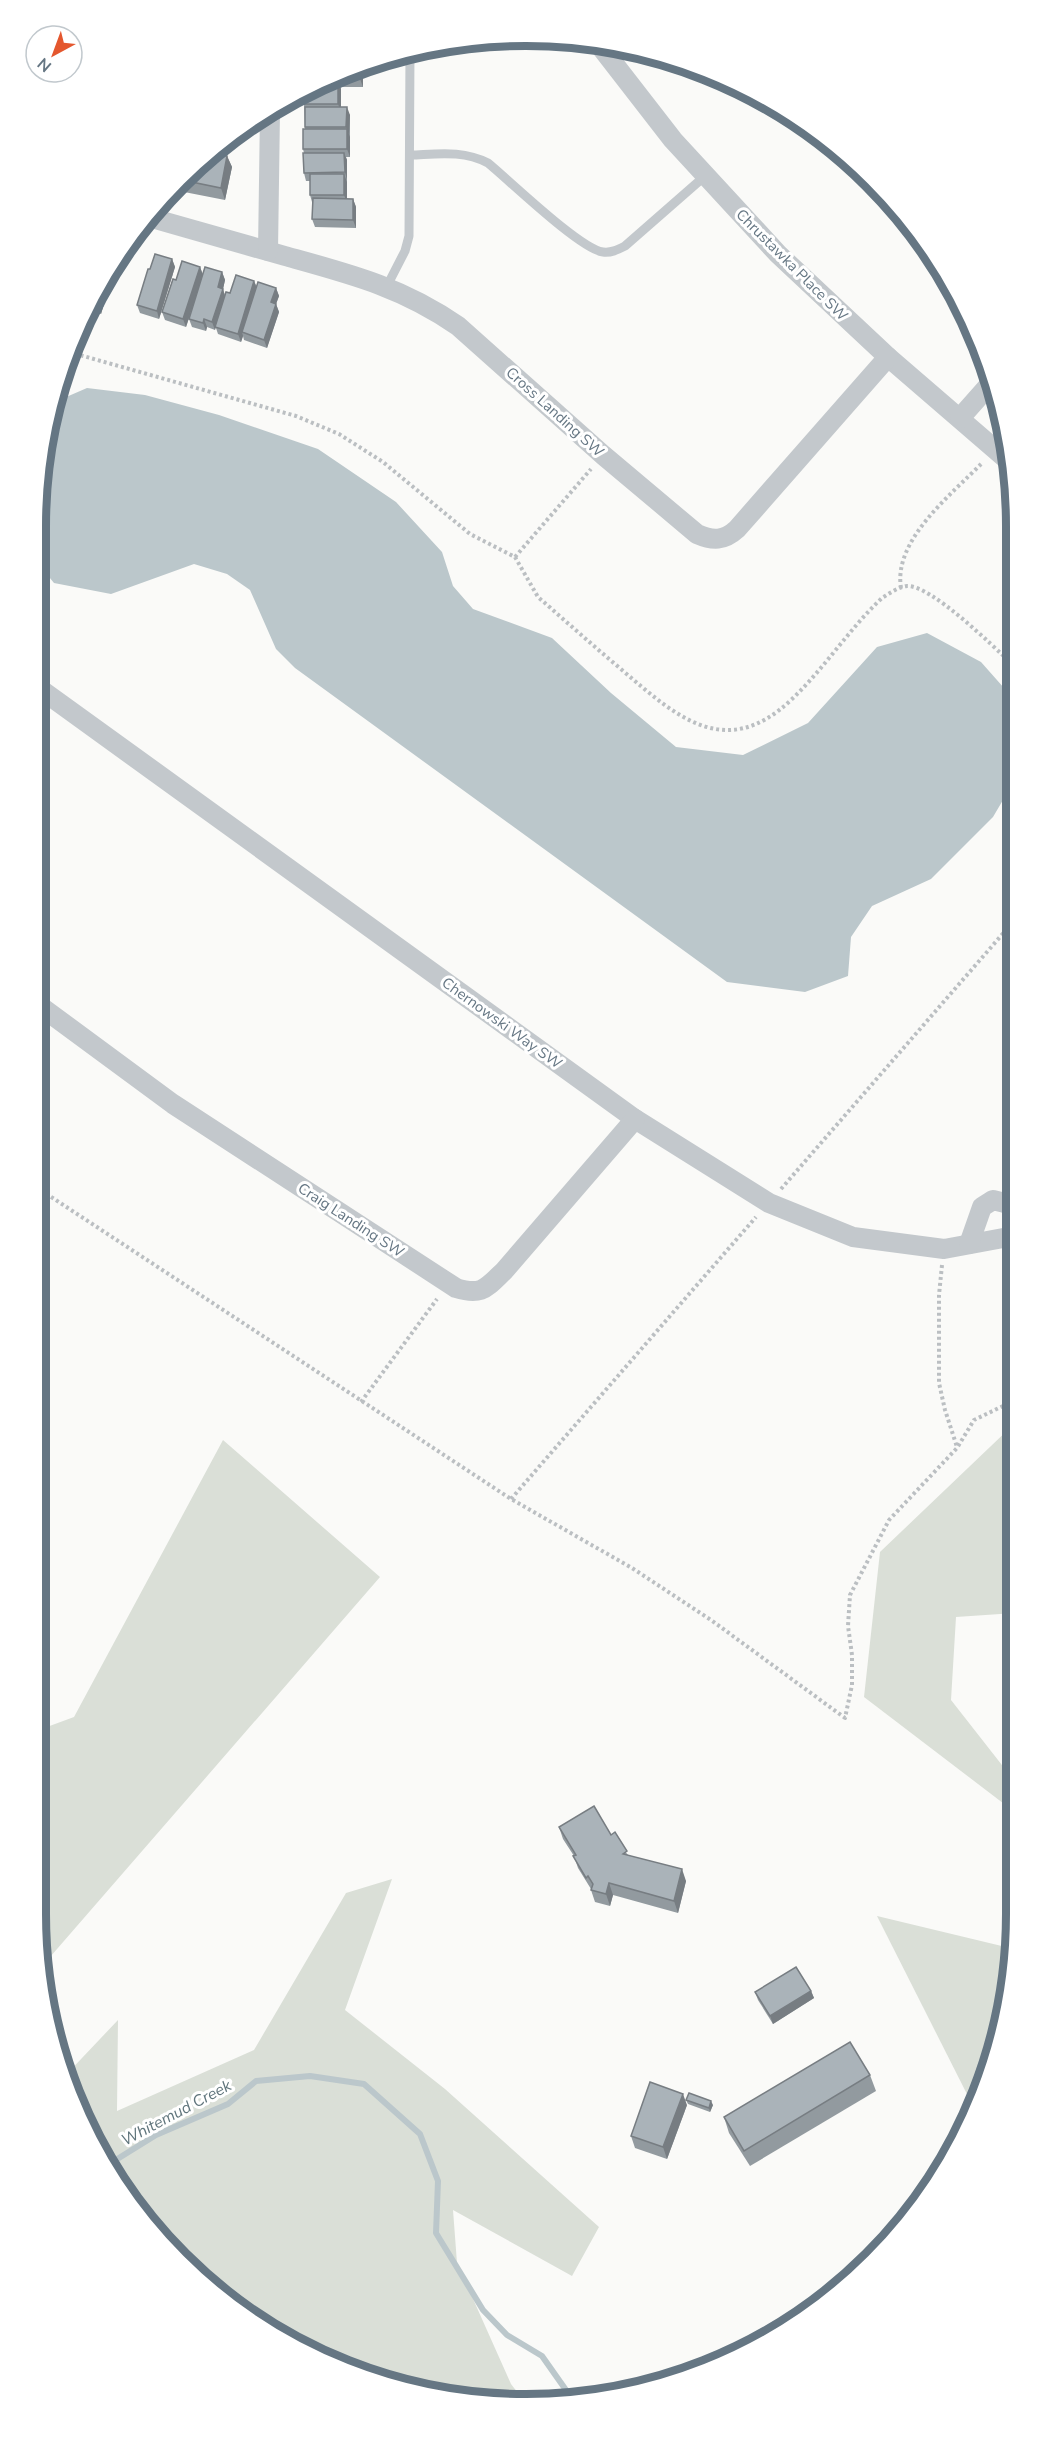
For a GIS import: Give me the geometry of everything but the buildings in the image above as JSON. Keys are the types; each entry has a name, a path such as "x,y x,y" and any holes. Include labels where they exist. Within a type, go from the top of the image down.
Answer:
{"street":[{"name":"Chrustawka Place SW","path":"606,54 673,140 778,254 888,357 999,453"},
{"path":"268,251 270,121"},
{"name":"Cross Landing SW","path":"157,220 387,286 436,311 458,326 603,455 697,534 717,540 729,536 888,357"},
{"path":"960,418 985,389"},
{"name":"Chernowski Way SW","path":"46,693 635,1119 769,1203 853,1237 944,1249 1006,1237"},
{"name":"Craig Landing SW","path":"46,1010 173,1104 448,1283 472,1293 486,1287 504,1271 635,1119"},
{"path":"969,1244 982,1207 993,1200 1006,1204"}],"lane":[{"path":"387,286 405,251 409,236 410,61"},
{"path":"411,155 460,153 478,157 581,242 603,252 614,252 625,246 705,177"}],"path":[{"path":"79,355 296,416 339,434 383,462 470,534 515,558 538,597 655,699 688,722 727,730 746,727 764,720 778,711 806,684 868,610 882,598 901,588 917,587 937,599 1006,659"},
{"path":"901,588 899,577 901,563 914,535 995,449"},
{"path":"515,558 603,455"},
{"path":"511,1499 1006,930"},
{"path":"46,1193 511,1499 632,1568 681,1600 790,1676 845,1718 852,1685 852,1655 848,1626 850,1595 888,1520 957,1448 974,1420 1006,1405"},
{"path":"944,1249 939,1295 939,1383 957,1448"},
{"path":"361,1402 448,1283"}],"shaded area":[{"path":"87,388 145,395 219,415 318,449 396,502 442,552 453,586 473,609 552,638 611,693 676,747 743,755 808,723 877,647 927,633 981,662 1006,690 1006,795 993,817 931,879 872,906 851,937 848,976 805,992 727,982 295,668 276,649 250,590 227,574 194,564 111,594 54,583 46,573 46,526 51,463 64,398"},
{"path":"1006,1432 1006,1614 956,1617 951,1700 1006,1770 1006,1805 864,1697 880,1552"},
{"path":"223,1440 380,1577 49,1958 46,1915 46,1727 74,1717"},
{"path":"392,1879 345,2010 445,2089 599,2227 572,2276 453,2210 457,2263 511,2384 518,2394 463,2390 432,2385 372,2369 314,2345 260,2314 210,2276 165,2231 146,2207 111,2155 96,2127 72,2069 118,2020 117,2111 254,2050 346,1893"},
{"path":"877,1916 1004,1947 996,2009 980,2069 969,2098"}],"waterway":[{"name":"Whitemud Creek","path":"115,2161 156,2135 228,2104 256,2081 310,2076 364,2084 420,2134 438,2181 436,2233 483,2310 507,2335 542,2356 567,2392"}]}
